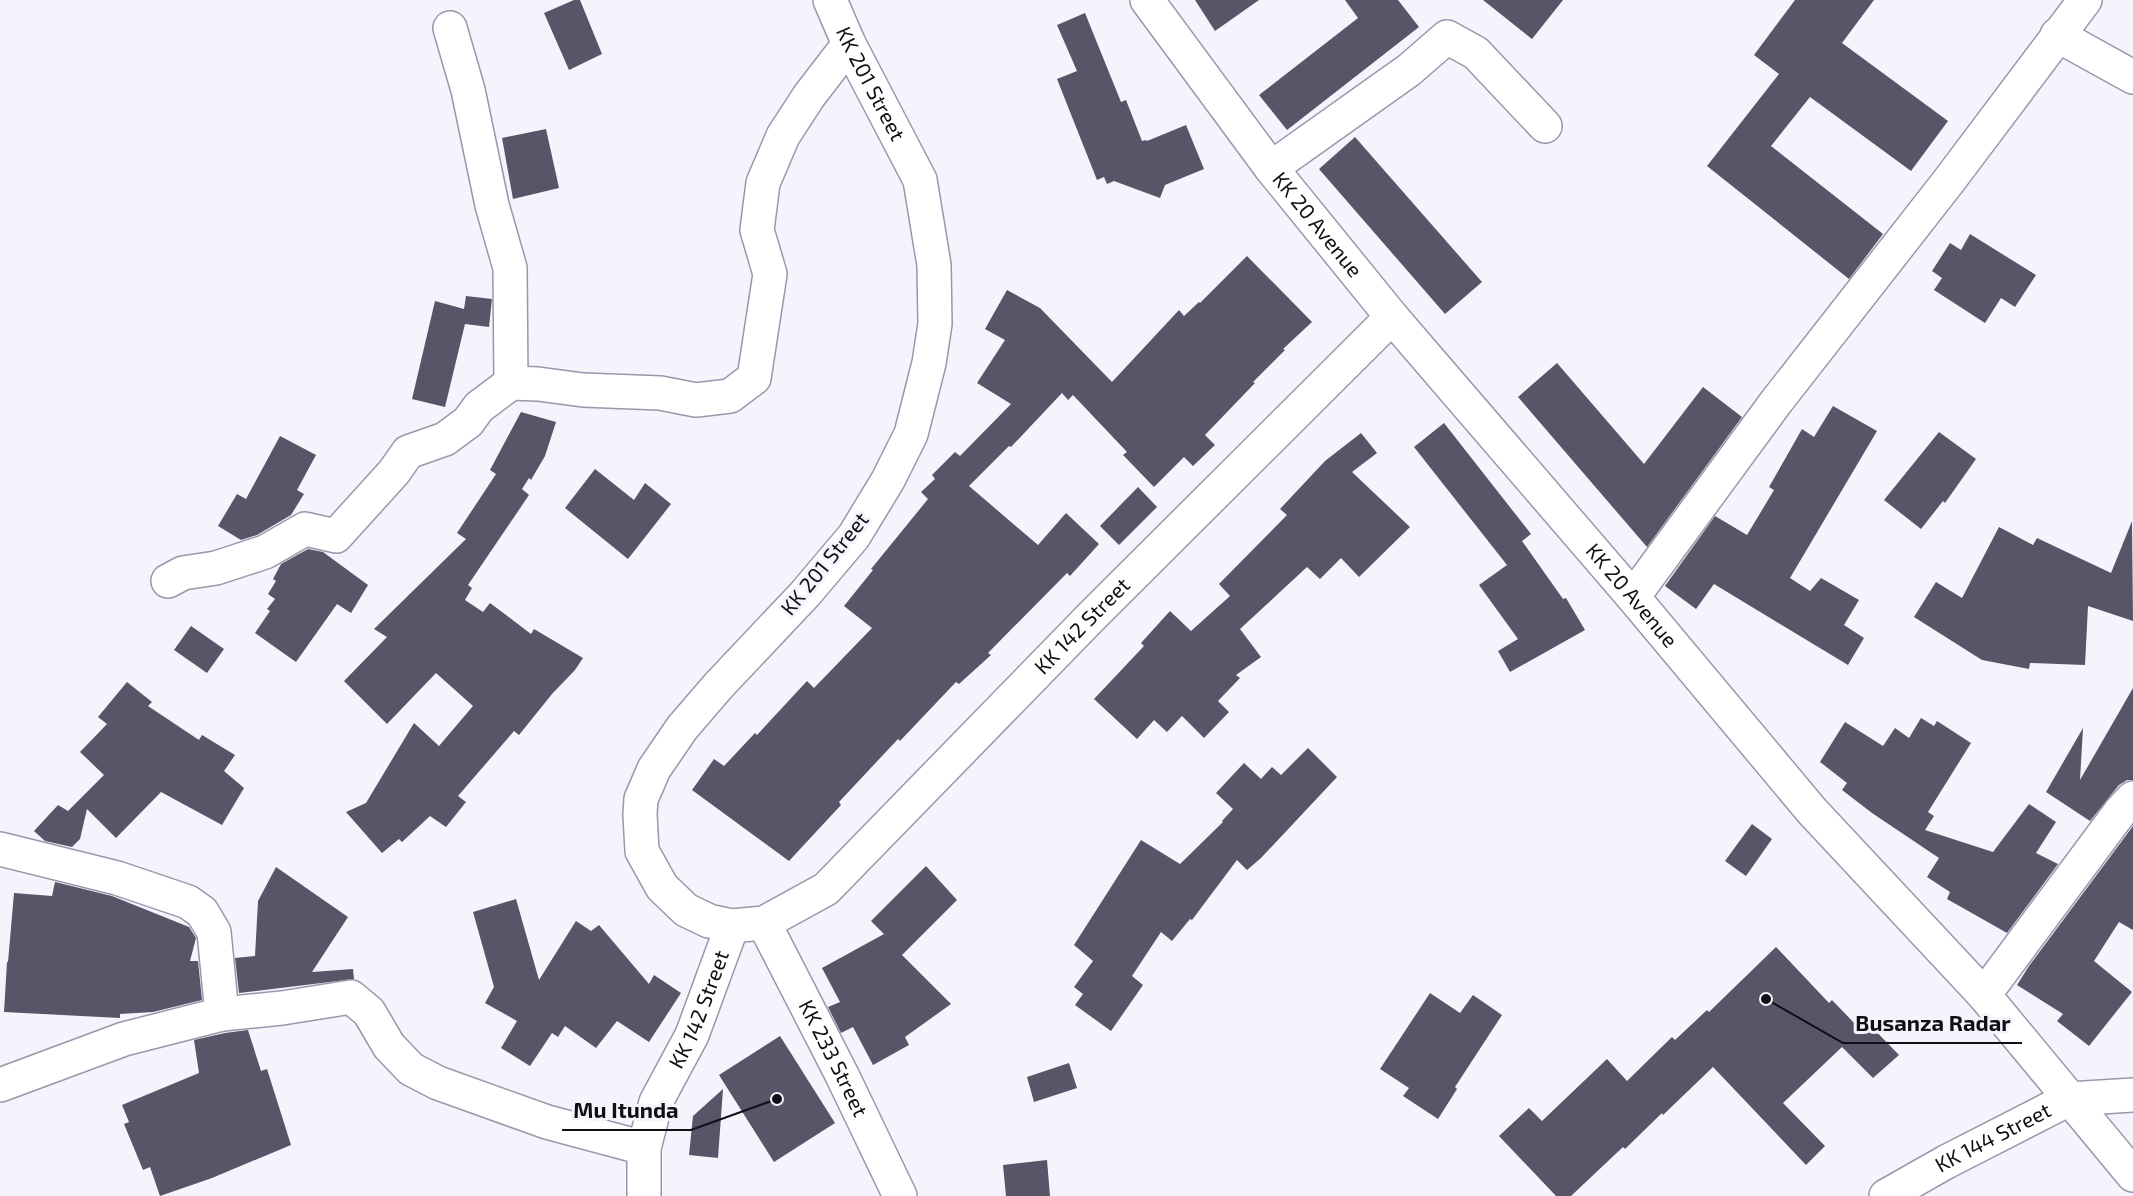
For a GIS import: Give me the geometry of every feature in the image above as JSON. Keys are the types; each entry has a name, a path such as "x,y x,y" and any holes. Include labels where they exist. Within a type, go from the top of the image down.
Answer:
{"street":[{"name":"KK 201 Street","path":"748,924 709,921 686,909 662,886 642,851 640,814 642,799 654,769 682,728 718,685 805,594 854,536 888,480 911,434 929,363 934,324 934,265 920,180 849,44 830,0"},
{"name":"KK 20 Avenue","path":"1147,0 1271,168 1392,317 1633,597 1812,810 1984,995 2133,1175"},
{"path":"1633,597 1776,402 1948,182 2085,0"},
{"path":"450,28 468,90 492,205 510,268 511,383"},
{"path":"2057,35 2133,77"},
{"path":"1271,168 1408,70 1447,37 1476,53 1545,126"},
{"path":"168,581 183,573 216,568 265,552 305,530 336,536 394,472 408,452 445,439 468,422 479,407 511,383 584,390 660,393 696,400 730,396 754,378 770,274 757,230 763,183 783,136 808,96 849,44"},
{"name":"KK 142 Street","path":"644,1196 644,1148 656,1102 748,924 826,890 1091,617 1392,317"},
{"path":"1984,995 2120,812 2133,798"},
{"path":"0,849 117,878 188,902 202,912 214,932 222,1014"},
{"name":"KK 233 Street","path":"748,924 842,1076 900,1196"},
{"path":"0,1085 124,1039 222,1014 282,1008 351,997 369,1012 389,1046 411,1069 438,1083 547,1122 644,1148"},
{"path":"2069,1099 2133,1095"},
{"name":"KK 144 Street","path":"1886,1196 1946,1162 2069,1099"}],"building":[{"path":"574,0 580,0 602,54 569,70 544,13"},
{"path":"1195,0 1259,0 1215,31"},
{"path":"1345,0 1398,0 1419,27 1287,130 1259,95 1358,18"},
{"path":"1483,0 1563,0 1532,39"},
{"path":"1795,0 1874,0 1842,43 1948,121 1911,171 1810,97 1771,146 1883,234 1849,279 1707,166 1779,74 1754,55"},
{"path":"1085,13 1121,102 1126,100 1142,141 1186,125 1204,169 1165,185 1160,198 1114,181 1107,184 1104,177 1097,180 1057,79 1077,71 1057,25"},
{"path":"546,129 559,188 513,199 502,138"},
{"path":"1355,137 1482,282 1445,314 1319,169"},
{"path":"1970,234 2036,275 2015,307 2001,298 1985,323 1934,290 1942,278 1932,271 1950,243 1961,250"},
{"path":"1247,256 1312,322 1283,349 1285,350 1205,435 1215,445 1193,466 1184,457 1154,487 1123,455 1127,452 1073,395 1068,400 1062,393 1011,447 1009,446 969,486 1038,545 1066,513 1099,544 1070,576 1067,573 988,653 991,655 959,684 956,682 900,741 898,739 839,802 841,805 789,861 692,790 714,759 724,766 755,733 757,735 807,681 814,688 872,628 844,606 928,499 921,492 935,479 932,475 955,452 960,456 1011,404 977,383 1005,340 985,329 1007,290 1040,308 1112,382 1179,310 1184,316"},
{"path":"466,296 492,299 489,327 465,324 445,407 412,399 435,301 464,309"},
{"path":"1557,363 1644,464 1703,387 1742,417 1647,547 1518,397"},
{"path":"1833,406 1877,431 1790,578 1810,591 1821,578 1859,600 1844,625 1864,638 1848,665 1714,584 1696,609 1665,586 1715,516 1747,535 1774,490 1769,487 1802,429 1814,437"},
{"path":"521,412 556,422 545,456 531,480 529,478 522,489 529,495 468,585 472,588 465,600 483,612 490,603 531,634 534,629 583,658 519,735 514,731 458,796 466,802 446,827 430,816 402,842 399,839 382,853 346,812 366,803 414,723 439,746 473,706 436,673 387,724 344,681 387,637 374,629 466,539 457,533 496,474 490,470"},
{"path":"1444,423 1531,534 1522,541 1563,599 1566,598 1585,630 1510,672 1498,651 1518,639 1479,585 1507,565 1414,447"},
{"path":"1939,432 1976,459 1945,503 1943,501 1921,529 1884,500"},
{"path":"1361,433 1377,453 1352,472 1410,527 1359,577 1341,558 1320,579 1307,567 1240,629 1261,657 1236,675 1240,678 1218,701 1229,712 1204,738 1182,716 1167,732 1154,720 1137,739 1094,699 1144,646 1141,643 1170,611 1191,631 1230,596 1219,584 1287,515 1280,509 1325,461"},
{"path":"280,436 316,455 297,490 304,494 291,515 257,535 241,540 218,526 237,494 246,499"},
{"path":"595,469 634,500 645,483 671,504 628,559 565,508"},
{"path":"1138,487 1157,507 1119,545 1100,526"},
{"path":"2132,521 2133,621 2088,606 2085,665 2030,663 2029,669 1982,660 1914,617 1936,582 1962,598 1999,527 2033,545 2037,538 2111,573"},
{"path":"308,549 323,552 368,585 351,613 337,604 296,662 255,633 270,611 267,609 275,599 268,594 276,581 273,579 281,564"},
{"path":"191,626 224,649 207,673 174,650"},
{"path":"127,682 152,702 148,706 199,740 202,735 235,755 224,771 244,788 222,825 161,792 116,838 87,809 80,839 72,847 45,841 34,831 58,805 68,811 104,775 80,752 107,724 98,717"},
{"path":"2133,688 2133,780 2127,780 2119,785 2090,821 2046,792 2083,728 2080,780"},
{"path":"1921,718 1934,726 1937,721 1971,743 1928,812 1934,816 1925,830 1993,852 2029,804 2056,822 2036,853 2058,864 2007,933 1947,899 1950,892 1927,877 1939,858 1842,790 1847,783 1820,762 1845,722 1883,746 1895,728 1909,738"},
{"path":"1308,748 1337,777 1247,870 1237,860 1192,920 1190,919 1172,941 1161,932 1132,976 1143,985 1111,1031 1075,1005 1083,994 1074,987 1093,961 1074,945 1141,840 1180,864 1223,822 1233,809 1216,793 1244,763 1261,779 1272,767 1281,775"},
{"path":"1752,824 1772,839 1746,876 1725,861"},
{"path":"2133,826 2133,930 2119,922 2094,961 2132,992 2089,1046 2057,1021 2063,1014 2017,985"},
{"path":"926,866 957,900 902,955 951,1004 905,1037 909,1045 873,1065 853,1027 841,1033 828,1007 840,1002 822,968 884,934 871,921"},
{"path":"276,867 348,917 312,972 353,969 354,979 239,993 235,958 255,956 258,901"},
{"path":"55,882 112,896 189,927 196,938 190,961 198,961 202,1000 153,1012 120,1014 120,1018 4,1012 14,893 52,896"},
{"path":"516,899 539,980 576,921 591,931 599,925 649,984 654,975 681,993 649,1042 617,1021 596,1048 565,1026 558,1037 552,1033 530,1066 501,1048 517,1021 485,1003 494,987 473,912"},
{"path":"1776,947 1829,1003 1832,1000 1858,1027 1865,1020 1899,1055 1873,1078 1842,1047 1783,1103 1825,1146 1806,1165 1713,1067 1663,1115 1662,1113 1625,1149 1623,1147 1571,1196 1556,1196 1499,1136 1529,1108 1542,1121 1607,1059 1627,1081 1672,1037 1675,1040 1707,1010 1709,1012"},
{"path":"1430,993 1460,1013 1473,995 1502,1015 1455,1087 1457,1089 1438,1119 1403,1096 1409,1088 1380,1069"},
{"path":"248,1030 261,1071 267,1069 291,1145 212,1178 160,1196 150,1167 143,1170 124,1124 129,1122 122,1105 199,1073 194,1040"},
{"path":"780,1036 835,1123 774,1162 719,1075"},
{"path":"1069,1063 1077,1088 1034,1102 1027,1077"},
{"path":"723,1089 718,1158 689,1155 693,1116"},
{"path":"1047,1160 1050,1196 1006,1196 1003,1165"}],"place":[{"name":"Busanza Radar","path":"1766,999"},
{"name":"Mu Itunda","path":"777,1099"}]}
